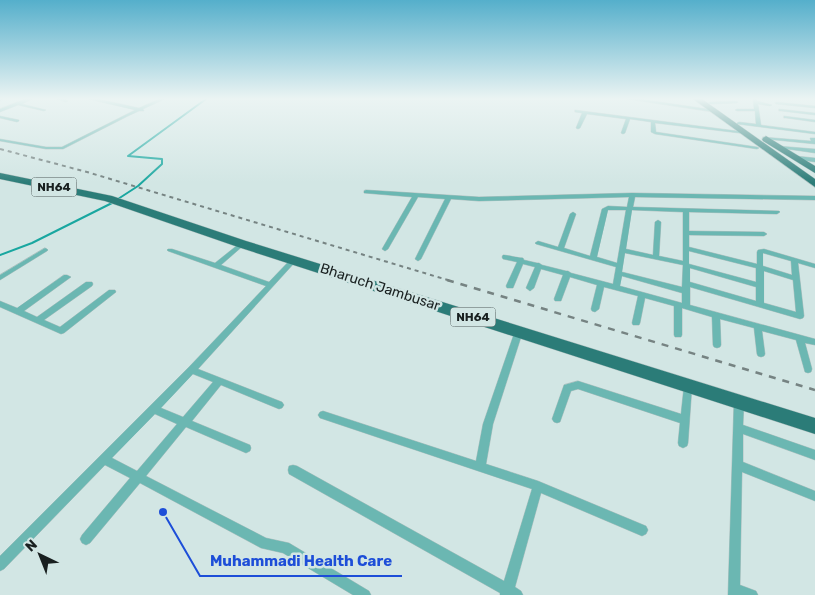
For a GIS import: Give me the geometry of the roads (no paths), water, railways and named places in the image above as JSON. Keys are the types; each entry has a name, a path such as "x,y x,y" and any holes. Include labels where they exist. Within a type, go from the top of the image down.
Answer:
{"highway":[{"path":"740,127 815,177"},
{"path":"741,127 815,184"},
{"path":"744,129 765,138 815,170"},
{"path":"744,129 757,148 815,192"},
{"name":"Bharuch Jambusar","path":"0,176 108,198 242,244 815,426"}],"street":[{"path":"0,140 46,148 63,148 104,127"},
{"path":"623,133 625,127"},
{"path":"652,127 652,132 655,134 757,148"},
{"path":"719,127 815,133"},
{"path":"765,138 814,142"},
{"path":"780,147 815,151"},
{"path":"796,158 815,160"},
{"path":"366,192 479,199 632,195 815,198"},
{"path":"386,249 416,195"},
{"path":"616,288 632,195"},
{"path":"418,259 449,198"},
{"path":"592,258 605,209 776,212"},
{"path":"678,335 686,287 686,210"},
{"path":"560,250 573,214"},
{"path":"656,257 658,222"},
{"path":"686,233 764,234"},
{"path":"538,243 592,258 619,269 800,316 794,262"},
{"path":"216,266 242,244"},
{"path":"686,248 760,267 792,278"},
{"path":"0,278 45,250"},
{"path":"170,250 270,284"},
{"path":"622,250 656,257 760,285"},
{"path":"760,305 761,251 794,262 815,266"},
{"path":"506,257 815,342"},
{"path":"0,565 192,370 294,260"},
{"path":"510,286 521,260"},
{"path":"530,288 539,265"},
{"path":"558,299 568,273"},
{"path":"17,312 67,277"},
{"path":"38,321 89,284"},
{"path":"595,309 601,284"},
{"path":"2,306 58,330 64,330 112,292"},
{"path":"636,323 642,295"},
{"path":"716,316 717,345"},
{"path":"758,327 762,354"},
{"path":"480,467 488,424 519,331"},
{"path":"800,338 808,369"},
{"path":"192,370 279,405"},
{"path":"86,539 220,381"},
{"path":"557,419 567,388 578,385 685,420"},
{"path":"683,443 688,386"},
{"path":"739,401 734,592 752,595"},
{"path":"153,409 246,448"},
{"path":"323,415 538,486 642,530"},
{"path":"738,428 815,455"},
{"path":"104,459 265,544 285,547 365,595"},
{"path":"738,466 815,496"},
{"path":"293,470 510,593 538,486"}],"waterway":[{"path":"118,199 138,186 162,164 162,159 128,156 168,127"},
{"path":"0,255 32,243 114,202"}],"railway":[{"path":"0,149 87,172 451,281"},
{"path":"447,280 815,390"}],"place":[{"name":"Muhammadi Health Care","path":"163,512"}]}
